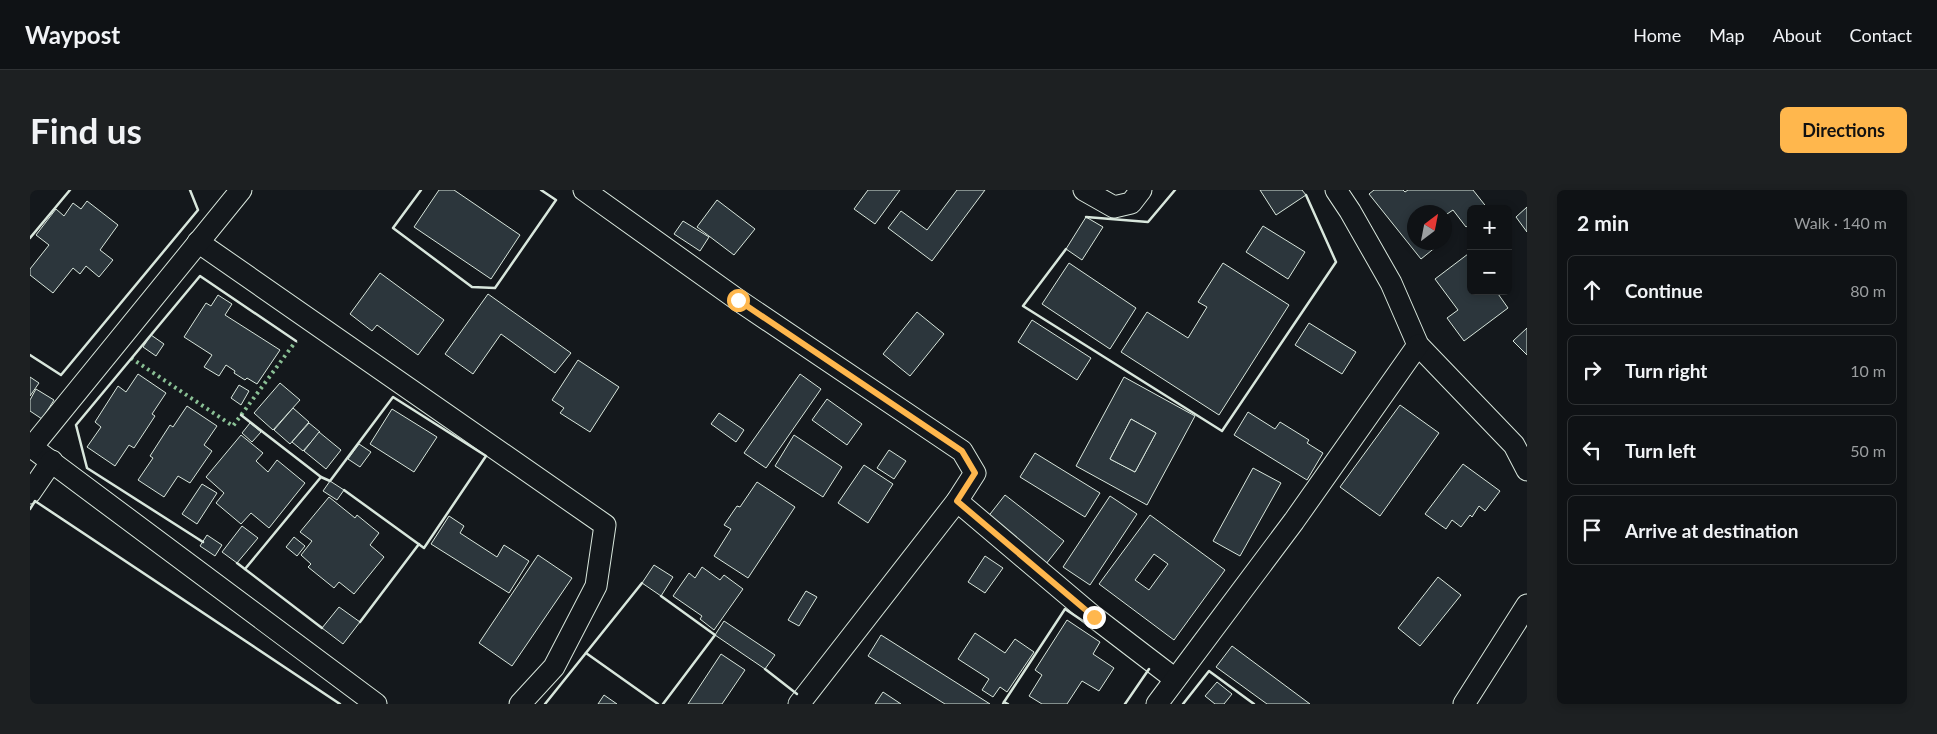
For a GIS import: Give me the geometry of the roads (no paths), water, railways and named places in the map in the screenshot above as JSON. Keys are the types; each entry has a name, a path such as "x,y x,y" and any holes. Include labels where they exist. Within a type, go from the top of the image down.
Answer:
{"street":[{"path":"240,190 31,446 376,704"},
{"path":"584,190 738,300 962,451 975,473 957,501 799,704"},
{"path":"1084,190 1114,207 1131,203 1141,190"},
{"path":"1336,190 1391,283 1418,345 1514,445 1527,470"},
{"path":"198,242 605,525 596,586 554,667 520,704"},
{"path":"1157,704 1294,521 1418,345"},
{"path":"30,493 52,461"},
{"path":"957,501 1094,617 1176,680"},
{"path":"1464,704 1527,604"}]}
